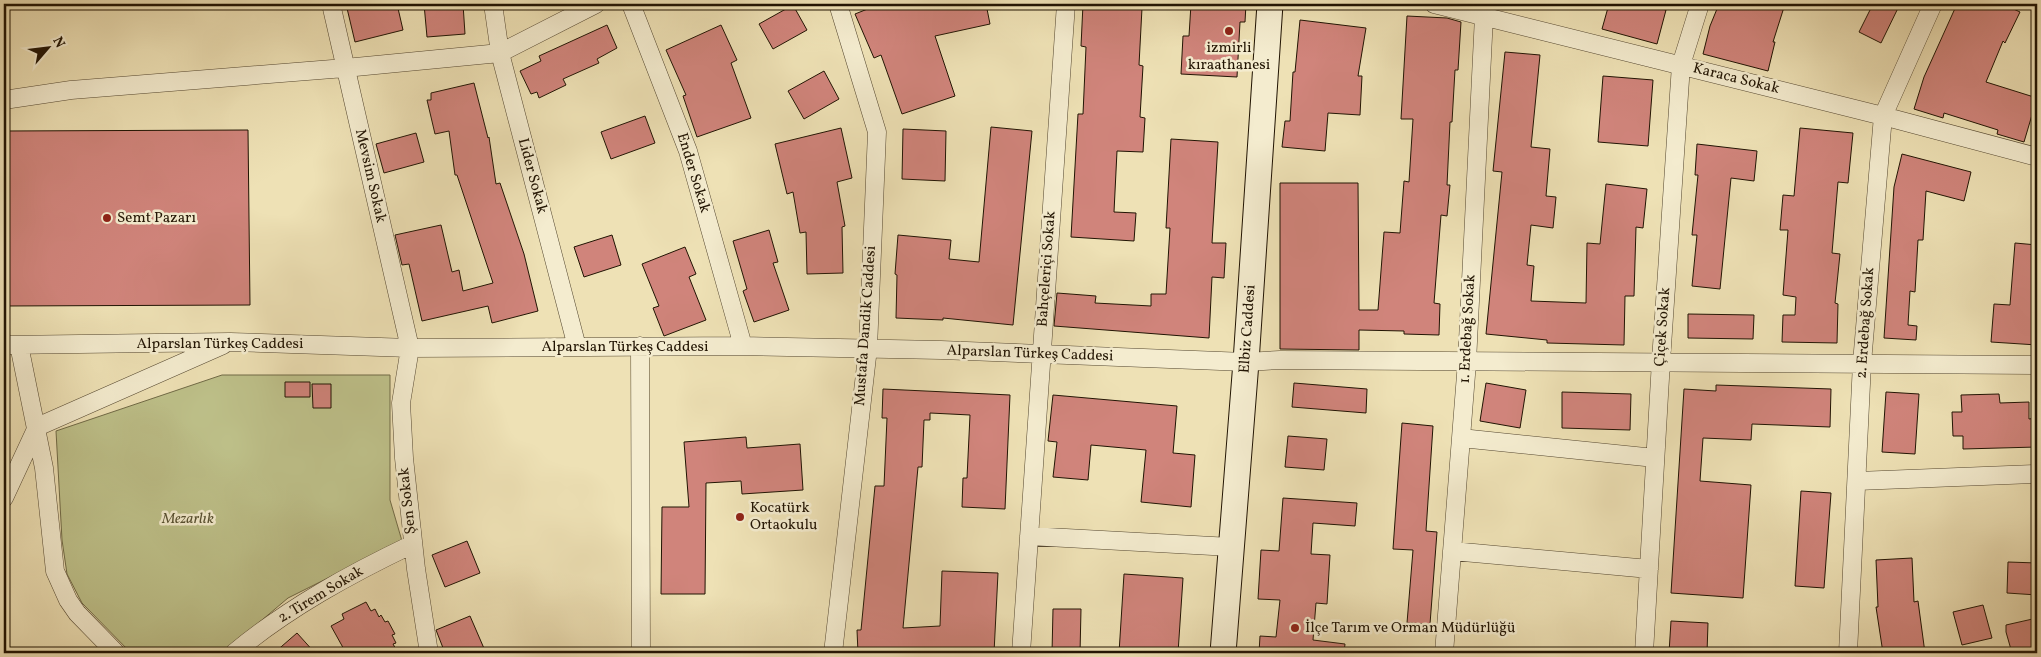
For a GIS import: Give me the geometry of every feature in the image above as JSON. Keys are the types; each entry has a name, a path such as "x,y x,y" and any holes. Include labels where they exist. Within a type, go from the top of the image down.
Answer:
{"street":[{"name":"Mevsim Sokak","path":"331,4 410,348"},
{"name":"Lider Sokak","path":"493,4 500,53 577,347"},
{"path":"4,100 72,90 346,68 500,53 596,4"},
{"name":"Ender Sokak","path":"631,4 688,152 744,346"},
{"name":"Mustafa Dandik Caddesi","path":"833,653 868,348 877,132 838,4"},
{"name":"Bahçeleriçi Sokak","path":"1021,653 1066,4"},
{"name":"Elbiz Caddesi","path":"1223,653 1246,362 1270,4"},
{"name":"Karaca Sokak","path":"1434,4 1486,10 1681,65 2037,157"},
{"name":"Çiçek Sokak","path":"1644,653 1681,65 1700,4"},
{"name":"2. Erdebağ Sokak","path":"1848,653 1862,363 1883,116 1933,4"},
{"name":"1. Erdebağ Sokak","path":"1444,653 1467,362 1486,10"},
{"path":"4,498 36,427 230,342"},
{"name":"Alparslan Türkeş Caddesi","path":"11,345 230,342 410,348 744,346 868,348 1246,362 1280,360 1467,362 1661,361 2037,365"},
{"path":"11,345 36,427 48,503 55,571 68,600 77,613 116,653"},
{"path":"640,346 641,653"},
{"name":"Şen Sokak","path":"410,348 401,403 413,544 429,653"},
{"path":"1461,438 1655,458"},
{"path":"1857,481 2037,474"},
{"path":"1029,536 1231,547"},
{"name":"2. Tirem Sokak","path":"234,653 305,602 413,544"},
{"path":"1452,551 1649,569"}],"green space":[{"name":"Mezarlık","path":"222,375 390,375 390,500 402,541 288,598 223,653 131,653 82,603 67,574 62,540 56,431"}],"building":[{"path":"346,4 397,4 403,30 355,42"},
{"path":"424,4 463,4 465,34 427,37"},
{"path":"880,4 986,4 990,24 935,36 955,96 902,114 881,55 874,58 855,14"},
{"path":"1083,4 1142,8 1139,65 1143,66 1140,117 1145,118 1143,152 1117,151 1114,212 1136,213 1134,241 1071,237 1078,114 1083,114 1086,47 1081,46"},
{"path":"1191,4 1246,4 1245,22 1240,22 1237,77 1181,74 1183,36 1189,36"},
{"path":"1609,4 1643,4 1666,10 1657,44 1602,29"},
{"path":"1719,4 1785,4 1773,42 1775,42 1768,71 1703,54 1710,26"},
{"path":"1873,4 1900,4 1881,43 1859,32"},
{"path":"1957,4 2003,4 2020,12 2005,43 2003,41 1986,82 2037,98 2024,142 1997,134 1998,130 1944,113 1943,118 1914,109 1924,77"},
{"path":"793,5 807,30 773,49 759,24"},
{"path":"1407,16 1447,18 1461,22 1458,70 1455,70 1452,122 1450,122 1447,185 1450,185 1447,216 1441,215 1434,303 1440,304 1439,335 1404,334 1404,331 1359,330 1359,350 1280,349 1280,183 1358,183 1359,310 1378,310 1384,232 1400,233 1404,181 1409,182 1413,119 1401,119"},
{"path":"1300,20 1366,28 1358,76 1362,76 1360,115 1328,113 1325,151 1282,147 1285,121 1290,121 1293,72 1295,72"},
{"path":"607,25 617,48 597,59 599,63 563,79 566,85 539,98 537,92 531,94 520,71 541,61 539,56"},
{"path":"721,25 737,60 731,63 751,118 697,137 683,96 686,95 666,50"},
{"path":"1505,52 1540,55 1531,147 1550,149 1546,196 1556,197 1553,228 1531,225 1527,265 1534,266 1531,301 1586,303 1587,243 1600,244 1606,184 1647,189 1643,228 1636,227 1634,296 1625,296 1624,345 1547,343 1547,340 1486,334 1502,172 1493,171"},
{"path":"824,71 839,99 804,119 788,91"},
{"path":"1603,76 1653,80 1648,146 1598,142"},
{"path":"474,83 489,137 496,184 500,183 524,254 538,311 492,323 488,306 422,321 409,264 402,265 395,235 441,225 452,272 459,270 463,291 493,283 457,175 455,175 449,131 435,134 427,100 431,100 431,93"},
{"path":"645,116 655,143 611,159 601,132"},
{"path":"991,127 1032,131 1013,325 943,318 943,320 896,318 897,275 895,274 898,235 951,240 949,259 979,262"},
{"path":"841,128 852,178 837,182 845,226 842,227 843,273 807,274 806,232 800,233 793,192 787,194 775,144"},
{"path":"1800,128 1853,133 1848,183 1838,182 1832,253 1840,254 1835,303 1838,304 1837,343 1782,342 1783,315 1795,315 1796,297 1783,295 1788,230 1780,230 1783,195 1794,196"},
{"path":"903,129 946,131 945,181 902,179"},
{"name":"Semt Pazarı","path":"248,130 250,305 4,306 4,131"},
{"path":"416,133 424,162 384,173 376,144"},
{"path":"1171,139 1218,142 1212,243 1226,243 1224,278 1212,277 1209,338 1054,326 1057,293 1096,296 1095,303 1151,306 1151,294 1166,294 1170,228 1166,228"},
{"path":"1697,144 1757,151 1754,181 1731,178 1720,289 1692,286 1697,235 1692,235 1698,175 1695,175"},
{"path":"1902,154 1971,172 1964,201 1926,191 1923,240 1918,240 1915,292 1910,291 1908,325 1917,326 1916,340 1884,338 1894,187"},
{"path":"769,230 778,262 773,263 789,310 754,322 743,291 747,289 733,241"},
{"path":"612,235 621,265 584,277 574,247"},
{"path":"2015,243 2037,245 2037,345 1991,342 1994,304 2010,305"},
{"path":"685,247 696,274 689,277 706,320 664,336 653,308 659,306 642,264"},
{"path":"1688,314 1754,315 1753,339 1688,338"},
{"path":"285,382 310,382 310,397 285,397"},
{"path":"1294,383 1367,389 1366,413 1292,407"},
{"path":"1486,383 1526,390 1520,428 1480,421"},
{"path":"312,384 331,384 331,408 313,408"},
{"path":"1716,385 1831,389 1830,427 1752,424 1751,440 1703,438 1700,481 1751,485 1743,598 1671,593 1684,389 1716,391"},
{"path":"883,389 1010,395 1005,509 962,507 963,478 967,478 970,415 930,413 930,420 924,420 922,467 918,467 903,628 940,626 942,571 998,573 994,653 858,653 857,630 861,630 875,486 884,486 887,418 882,418"},
{"path":"1562,392 1631,394 1630,430 1562,428"},
{"path":"1886,392 1919,394 1915,454 1882,452"},
{"path":"1999,394 2000,403 2029,402 2029,419 2036,418 2037,447 1963,449 1963,436 1953,436 1952,412 1962,412 1961,395"},
{"path":"1053,395 1177,406 1173,453 1195,455 1191,507 1141,502 1146,450 1091,445 1088,480 1053,477 1057,442 1048,441"},
{"path":"1402,423 1433,426 1426,531 1437,532 1430,624 1407,623 1413,550 1393,549"},
{"path":"1288,436 1327,439 1324,470 1285,467"},
{"path":"746,437 747,448 800,444 803,490 742,494 741,481 706,483 705,594 661,594 662,507 689,507 684,442"},
{"path":"1801,491 1831,493 1824,588 1795,586"},
{"path":"1283,498 1357,503 1355,526 1313,523 1311,554 1330,555 1327,604 1316,603 1313,640 1345,644 1344,653 1259,653 1260,636 1276,637 1280,600 1258,599 1261,550 1279,551"},
{"path":"467,541 480,573 445,587 432,555"},
{"path":"1912,558 1914,602 1918,601 1925,653 1883,653 1876,607 1878,607 1876,560"},
{"path":"2008,562 2037,563 2037,595 2007,593"},
{"path":"1124,574 1183,578 1178,653 1119,653"},
{"path":"366,602 371,611 375,609 379,617 381,615 385,622 388,621 395,634 392,635 396,643 393,644 398,653 346,653 331,626 344,619 342,614"},
{"path":"1983,605 1992,638 1962,645 1953,612"},
{"path":"1053,609 1081,609 1080,653 1052,653"},
{"path":"470,616 486,653 445,653 436,630"},
{"path":"2037,618 2037,650 2025,653 2012,653 2006,625"},
{"path":"1671,621 1708,623 1707,653 1669,653"},
{"path":"297,633 315,653 274,653"}],"place":[{"name":"izmirli kıraathanesi","path":"1229,31"},
{"name":"Semt Pazarı","path":"107,218"},
{"name":"Kocatürk Ortaokulu","path":"740,517"},
{"name":"İlçe Tarım ve Orman Müdürlüğü","path":"1295,628"}]}
